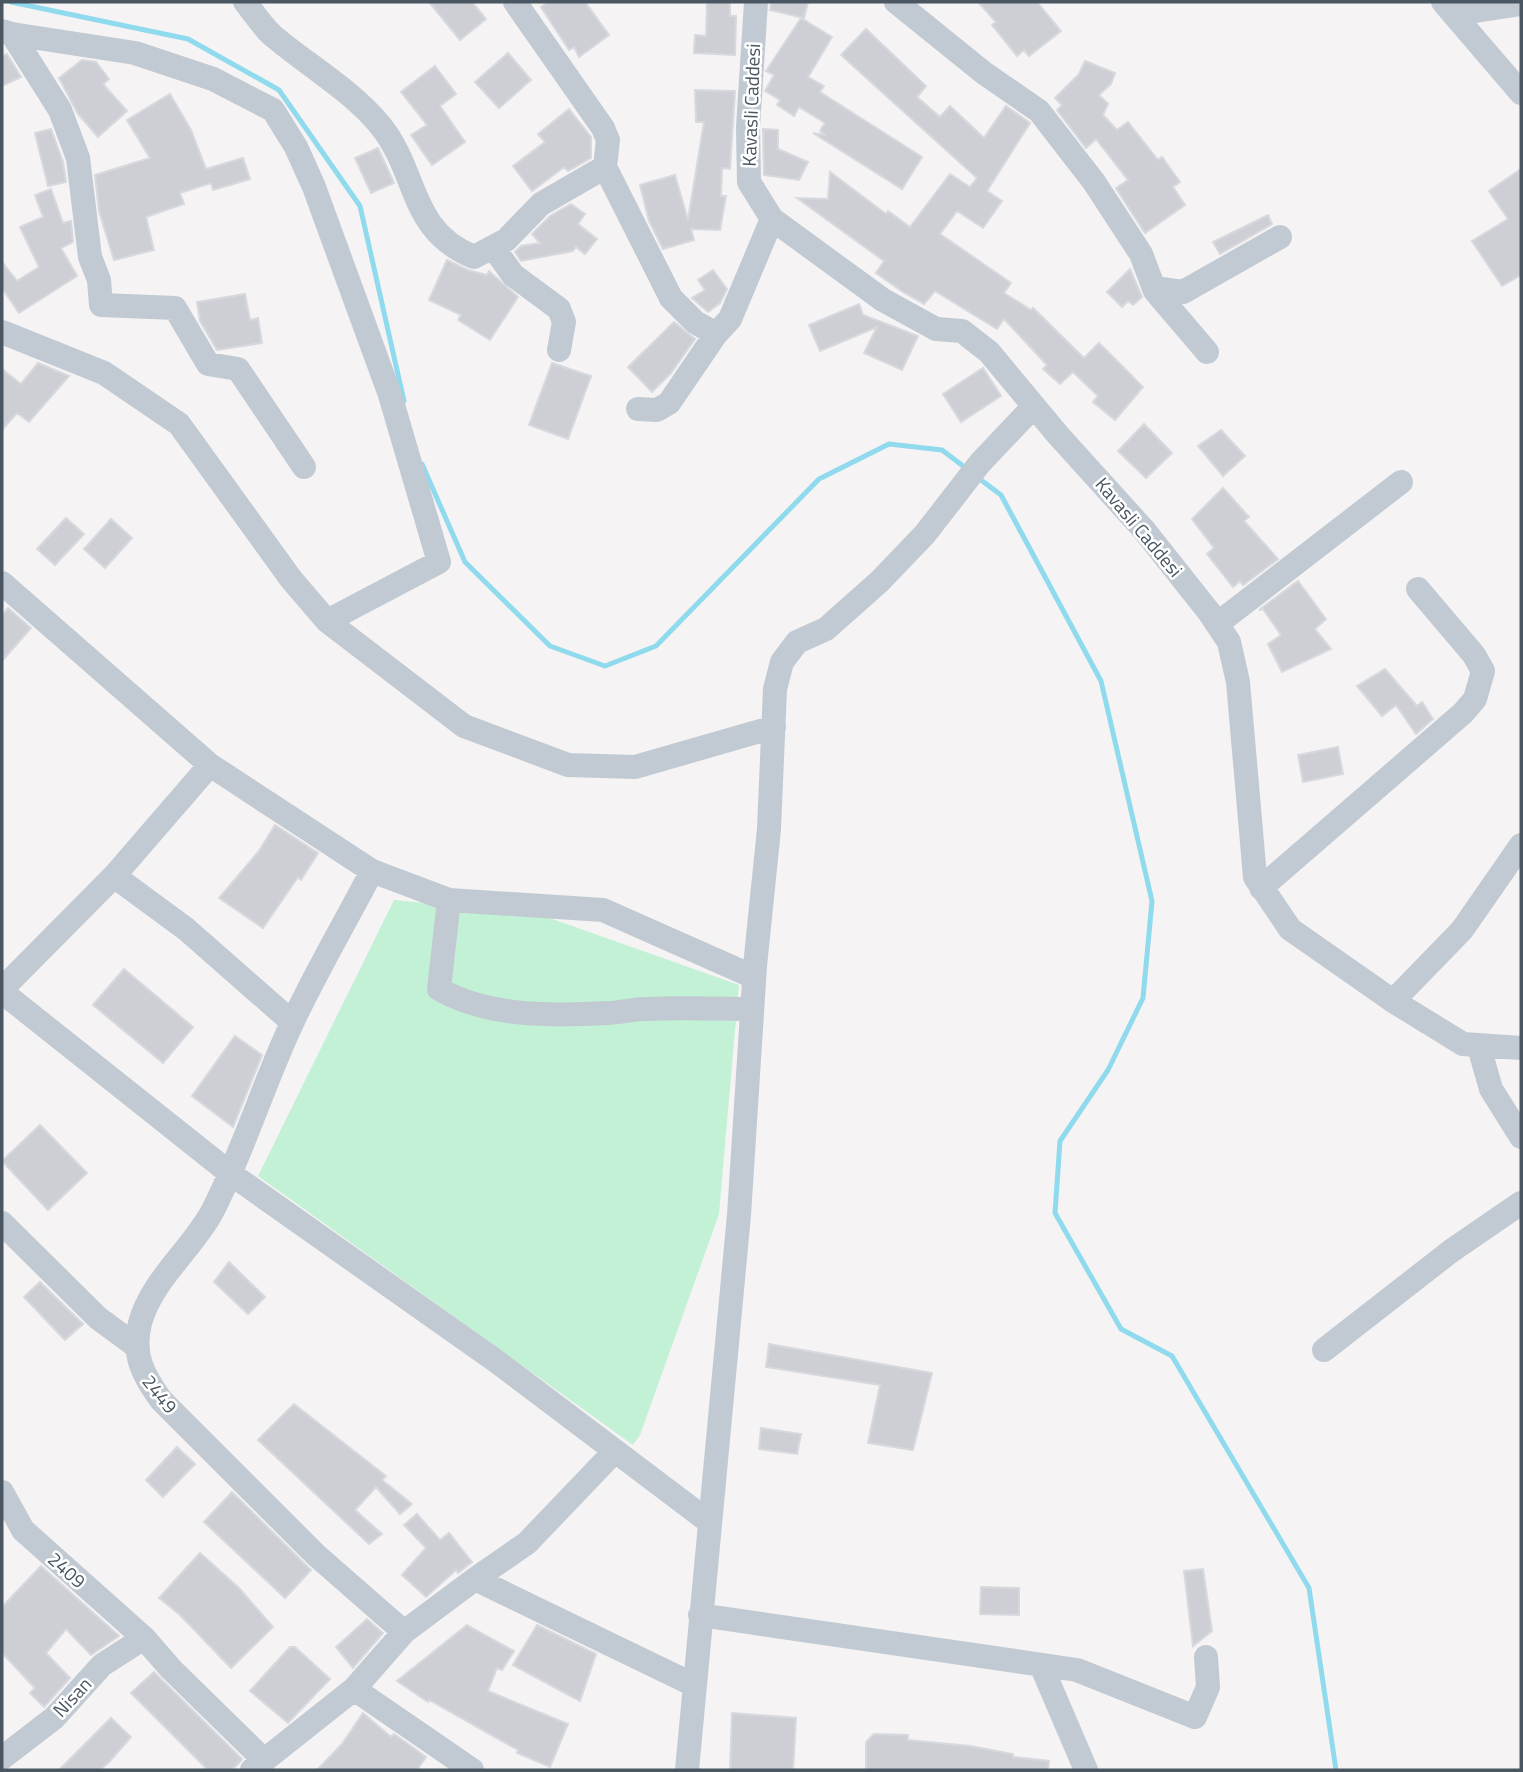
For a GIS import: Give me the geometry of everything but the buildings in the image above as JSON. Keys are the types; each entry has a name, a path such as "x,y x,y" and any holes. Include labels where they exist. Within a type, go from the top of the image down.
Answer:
{"street":[{"path":"245,2 270,33 348,95 381,127 429,226 455,249 474,257 506,240 541,204 605,167"},
{"path":"515,2 603,128 608,140 605,167 671,298 695,322 716,334"},
{"name":"Kavasli Caddesi","path":"756,2 748,127 749,182 772,219 883,300 936,329 962,331 989,352 1144,530 1217,624 1229,642 1238,682 1255,877 1290,929 1393,1001 1463,1044 1521,1048"},
{"path":"896,2 984,73 1039,111 1094,182 1141,254 1154,288 1207,352"},
{"path":"1449,8 1521,4"},
{"path":"1449,8 1521,93"},
{"path":"7,32 60,110 78,158 90,257 99,280 101,305 174,308 208,364 238,369 304,467"},
{"path":"7,32 135,53 213,79 272,110 296,147 314,187 390,395 439,562 327,621"},
{"path":"638,410 657,410 669,403 716,334 730,319 772,219"},
{"path":"1154,288 1184,292 1280,237"},
{"path":"493,247 513,275 559,309 565,322 559,350"},
{"path":"2,332 104,373 179,424 290,579 327,621 464,726 568,765 635,768 774,727"},
{"path":"687,1770 708,1521 740,1215 754,976 769,829 775,689 782,662 797,642 826,629 880,581 925,534 980,463 1034,406"},
{"path":"1217,624 1401,482"},
{"path":"2,583 210,765 372,871 449,900 603,910 754,976"},
{"path":"1261,888 1463,713 1475,699 1483,671 1474,654 1418,589"},
{"path":"210,765 114,876 2,990 231,1174 496,1362 708,1521"},
{"path":"1393,1001 1462,930 1521,845"},
{"path":"2,1223 98,1318 136,1346 140,1320 154,1294 203,1229 231,1174 292,1022 372,871"},
{"path":"114,876 186,929 292,1022"},
{"path":"449,900 439,989 453,997 491,1009 543,1013 752,1009"},
{"path":"1479,1047 1491,1089 1521,1137"},
{"path":"1324,1350 1451,1251 1521,1203"},
{"name":"2449","path":"136,1346 141,1372 161,1400 316,1555 404,1632"},
{"path":"258,1765 354,1689 404,1632 475,1578 527,1543 615,1451"},
{"name":"2409","path":"2,1492 23,1530 144,1638 258,1765"},
{"path":"475,1578 694,1685"},
{"path":"700,1615 1077,1670 1195,1717 1208,1687 1206,1657"},
{"name":"Nisan","path":"2,1758 54,1718 102,1665 144,1638"},
{"path":"1041,1665 1086,1770"},
{"path":"354,1689 472,1770"}],"green space":[{"path":"394,900 541,915 739,985 719,1214 640,1435 633,1445 258,1176"}],"waterway":[{"path":"11,2 188,39 279,90 360,206 404,401"},
{"path":"422,464 465,562 550,646 605,666 656,646 819,479 889,444 942,450 967,469"},
{"path":"977,477 1001,495 1101,681 1152,901 1143,998 1108,1070 1060,1141 1055,1213 1121,1329 1172,1356 1309,1588 1336,1770"}]}
